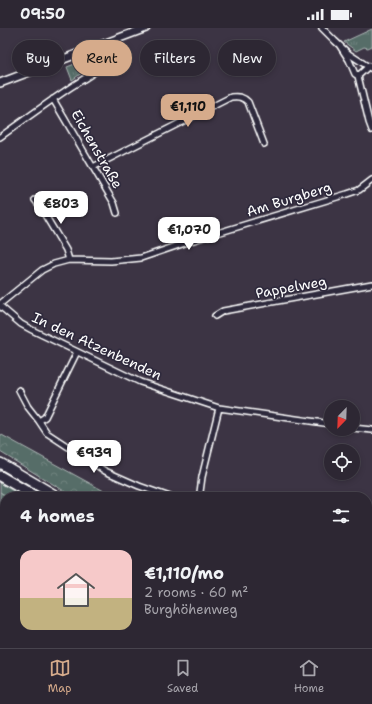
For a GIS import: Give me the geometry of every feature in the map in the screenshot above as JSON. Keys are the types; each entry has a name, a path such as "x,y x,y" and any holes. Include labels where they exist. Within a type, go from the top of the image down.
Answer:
{"highway":[{"path":"0,463 49,492"},
{"path":"0,476 27,492"}],"main road":[{"path":"115,40 146,28"},
{"path":"0,83 72,56"}],"street":[{"path":"322,28 353,57 370,68 358,76"},
{"path":"340,46 358,76 372,130"},
{"path":"0,137 87,76"},
{"path":"93,167 231,97 238,96 248,102 264,144"},
{"name":"Eichenstraße","path":"53,99 114,203 117,213"},
{"name":"Am Burgberg","path":"0,305 42,270 54,264 70,260 111,261 141,258 194,240 359,190 372,180"},
{"path":"35,200 66,250 70,260"},
{"name":"Pappelweg","path":"215,316 223,311 372,284"},
{"name":"In den Atzenbenden","path":"0,305 21,324 140,382 218,408 324,423"},
{"path":"39,421 45,416 77,352"},
{"path":"19,390 28,407 47,433 105,471 156,492"},
{"path":"200,492 218,408"},
{"path":"360,429 372,430"}],"green space":[{"path":"372,29 372,46 368,48 364,47 356,51 344,42"},
{"path":"72,65 72,76 78,76 72,80 67,67"},
{"path":"0,434 106,492 66,492 0,452"},
{"path":"0,483 15,492 0,492"}]}
